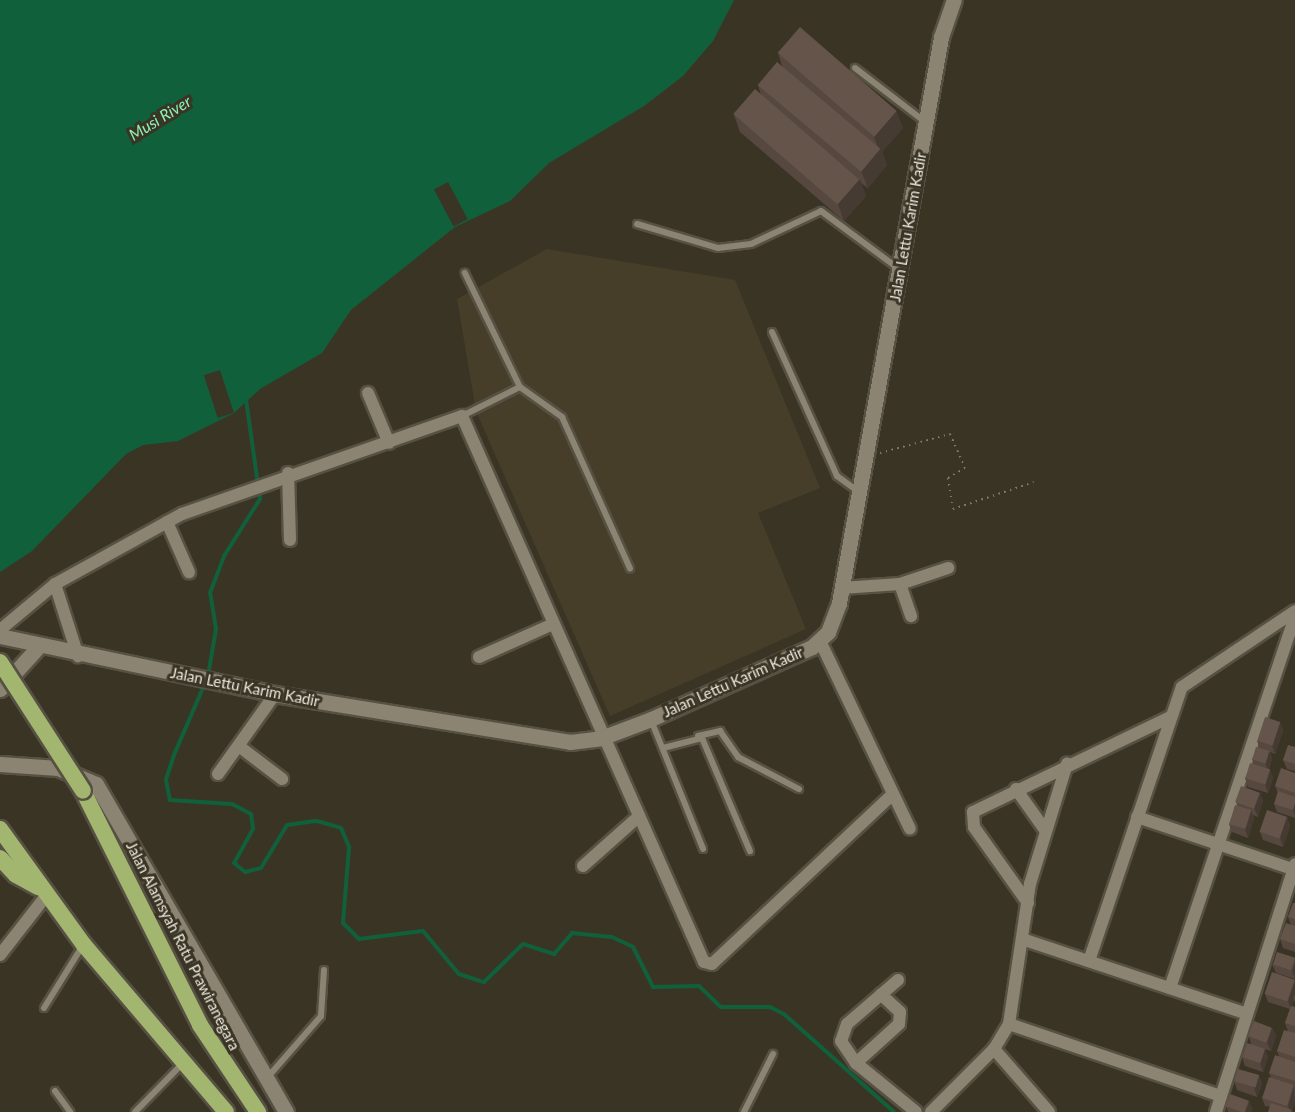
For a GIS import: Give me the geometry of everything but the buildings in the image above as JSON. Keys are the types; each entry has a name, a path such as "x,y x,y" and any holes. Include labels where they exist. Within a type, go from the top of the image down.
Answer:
{"highway":[{"name":"Jalan Alamsyah Ratu Prawiranegara","path":"0,662 83,791 200,1025 258,1112"},
{"path":"0,830 42,892 84,945 226,1112"},
{"path":"0,858 16,875 42,892"}],"street":[{"name":"Jalan Lettu Karim Kadir","path":"0,636 78,656 275,694 556,741 601,738 651,719 820,641 833,623 861,493 865,457 901,272 944,21 954,0"},
{"path":"368,393 389,443"},
{"path":"0,630 55,584 167,522 238,491 288,473 389,443 462,416 636,819 704,962 712,964 893,794"},
{"path":"288,473 290,540"},
{"path":"167,522 189,572"},
{"path":"841,588 900,584 948,568"},
{"path":"55,584 78,656"},
{"path":"900,584 911,616"},
{"path":"1089,961 1170,717 1188,679 1295,611"},
{"path":"1170,988 1295,617"},
{"path":"479,657 551,625"},
{"path":"820,641 910,829"},
{"path":"0,689 39,646"},
{"path":"218,774 240,747 275,694"},
{"path":"1028,903 972,822 976,809 1170,717"},
{"path":"240,747 282,779"},
{"path":"0,764 58,768 96,784 265,1080 286,1112"},
{"path":"931,1112 994,1049 1009,1024 1025,940 1028,903 1046,830 1067,764"},
{"path":"1016,789 1046,830"},
{"path":"1137,817 1294,868 1216,1112"},
{"path":"583,866 636,819"},
{"path":"0,955 42,892"},
{"path":"1025,940 1247,1014"},
{"path":"898,980 843,1030 841,1041 856,1063 916,1112"},
{"path":"856,1063 899,1024 900,1012 881,994"},
{"path":"1009,1024 1221,1096"},
{"path":"994,1049 1049,1112"}],"lane":[{"path":"855,68 927,123"},
{"path":"638,224 718,248 751,244 821,211 901,272"},
{"path":"465,273 520,387 562,417 630,568"},
{"path":"772,332 837,477 861,493"},
{"path":"462,416 520,387"},
{"path":"651,719 703,849"},
{"path":"663,747 698,736 722,732 738,758 799,789"},
{"path":"698,736 750,851"},
{"path":"44,1008 84,945"},
{"path":"265,1080 321,1016 324,970"},
{"path":"744,1112 773,1054"},
{"path":"135,1112 183,1062"},
{"path":"55,1091 70,1112"}],"path":[{"path":"865,457 950,434 965,468 948,478 953,509 1034,483"}],"shaded area":[{"path":"547,249 735,280 820,488 758,513 806,629 610,716 476,411 457,299"}],"water":[{"name":"Musi River","path":"0,0 734,0 713,41 683,76 644,106 549,163 510,201 455,227 351,310 322,353 260,389 234,413 178,441 143,445 126,454 32,551 0,572"}],"pier":[{"path":"448,182 468,219 454,227 434,190"},
{"path":"220,370 234,413 218,418 204,375"}],"waterway":[{"path":"208,676 216,629 210,593 224,556 260,499 246,399"},
{"path":"205,683 174,755 166,780 170,800 232,804 251,814 253,829 234,863 245,872 261,868 287,825 317,821 341,828 349,847 343,923 359,939 423,931 459,974 484,982 523,944 554,954 572,933 612,937 633,947 653,987 699,986 721,1007 770,1007 784,1014 894,1112"}]}
